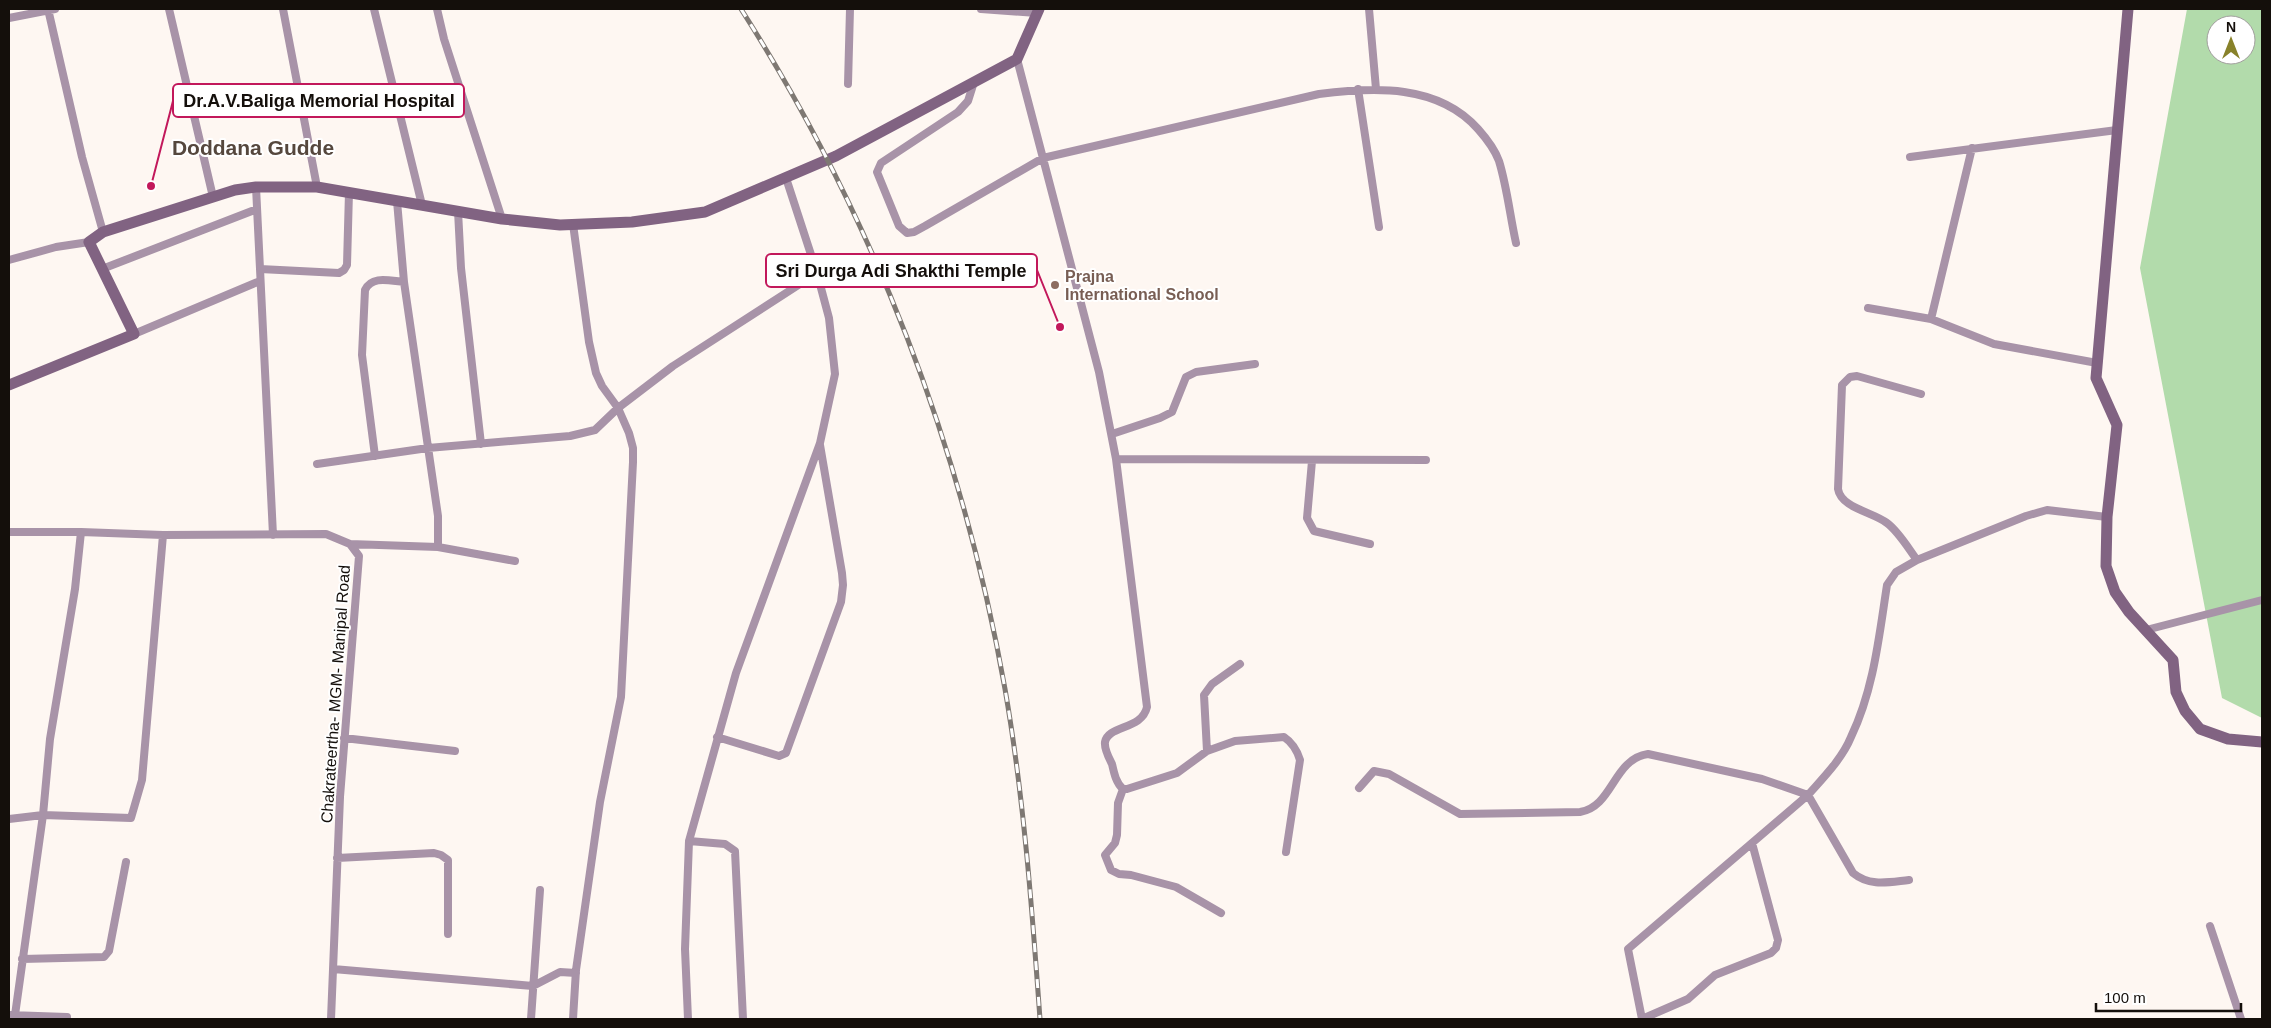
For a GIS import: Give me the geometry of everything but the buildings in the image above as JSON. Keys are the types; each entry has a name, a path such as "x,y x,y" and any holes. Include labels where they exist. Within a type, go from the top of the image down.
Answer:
{"street":[{"path":"9,18 50,9 82,158 103,232"},
{"path":"168,9 213,197"},
{"path":"283,9 317,187"},
{"path":"374,9 422,205"},
{"path":"437,9 444,39 502,219"},
{"path":"848,84 850,9"},
{"path":"9,260 56,246 89,242 103,232 235,190 256,187 317,187 502,219 573,224 632,222 705,212 816,166 1017,59 1038,11 981,9"},
{"path":"1369,9 1376,90"},
{"path":"2128,9 2096,378 2117,425 2107,517 2106,566 2115,592 2129,612 2173,660 2176,692 2185,710 2200,729 2228,739 2262,742"},
{"path":"1017,59 1099,372 1116,459 1147,706 1146,715 1138,722 1110,734 1105,740 1118,783 1123,789"},
{"path":"974,82 968,101 958,112 881,163 876,172 899,226 906,232 914,232 1043,158 1319,94 1358,89 1397,90 1444,102 1471,122 1486,138 1498,160 1516,243"},
{"path":"1358,89 1379,227"},
{"path":"1910,157 2117,130"},
{"path":"1931,319 1972,148"},
{"path":"688,1019 685,949 689,841 717,737 740,664 820,443 835,374 829,318 786,178"},
{"path":"256,187 272,535"},
{"path":"260,269 339,273 344,270 347,265 349,192"},
{"path":"397,201 404,282 438,516 438,547"},
{"path":"102,269 257,208"},
{"path":"458,211 462,268 481,444"},
{"path":"573,224 589,342 596,373 602,386 618,408 633,448 620,697 600,802 576,974 573,1019"},
{"path":"89,242 134,334"},
{"path":"317,464 428,448 570,436 595,430 618,408 673,366 817,274"},
{"path":"375,456 362,355 365,290 368,284 374,280 404,282"},
{"path":"9,385 260,281"},
{"path":"1868,308 1931,319 1994,344 2097,363"},
{"path":"1112,434 1160,418 1172,412 1186,376 1196,372 1255,364"},
{"path":"1917,560 1886,522 1846,502 1839,495 1838,488 1842,385 1845,381 1857,376 1920,394"},
{"path":"717,737 779,756 786,753 841,602 842,573 820,443"},
{"path":"1116,459 1426,460"},
{"path":"1312,461 1307,518 1309,524 1314,531 1370,544"},
{"path":"1752,843 1778,940 1776,948 1771,953 1716,975 1688,999 1642,1019 1628,949 1808,795 1828,772 1851,738 1871,684 1887,584 1896,572 1917,560 2026,516 2047,510 2107,517"},
{"path":"9,532 82,532 75,589 50,739 43,815 22,960 12,1015 67,1017"},
{"name":"Chakrateertha- MGM- Manipal Road","path":"82,532 163,535 326,534 350,544 359,556 344,738 331,1019"},
{"path":"9,819 43,815 131,818 142,780 163,535"},
{"path":"350,544 438,547 515,561"},
{"path":"2146,630 2262,600"},
{"path":"1207,751 1204,695 1212,684 1240,664"},
{"path":"1123,789 1177,773 1207,751 1235,741 1284,737 1298,751 1300,760 1286,852"},
{"path":"344,738 454,751"},
{"path":"1359,788 1374,771 1389,774 1460,814 1580,812 1596,806 1629,761 1637,756 1648,754 1762,780 1808,795 1853,873 1862,880 1872,883 1909,880"},
{"path":"1123,789 1118,803 1115,843 1105,855 1111,870 1119,874 1131,875 1176,887 1221,913"},
{"path":"689,841 725,844 734,850 743,1019"},
{"path":"337,858 434,853 441,855 448,860 448,934"},
{"path":"22,960 98,958 104,956 109,951 126,862"},
{"path":"531,1019 540,890"},
{"path":"2210,926 2241,1019"},
{"path":"333,969 533,986 560,972 576,974"}],"green space":[{"path":"2187,9 2262,9 2262,718 2222,698 2140,268"}],"railway":[{"path":"741,9 788,88 832,169 871,251 906,336 937,422 964,510 987,599 1012,730 1027,854 1040,1019"}],"place":[{"name":"Dr.A.V.Baliga Memorial Hospital","path":"151,186"},
{"name":"Prajna International School","path":"1055,285"},
{"name":"Sri Durga Adi Shakthi Temple","path":"1060,327"}],"district":[{"name":"Doddana Gudde","path":"253,148"}]}
